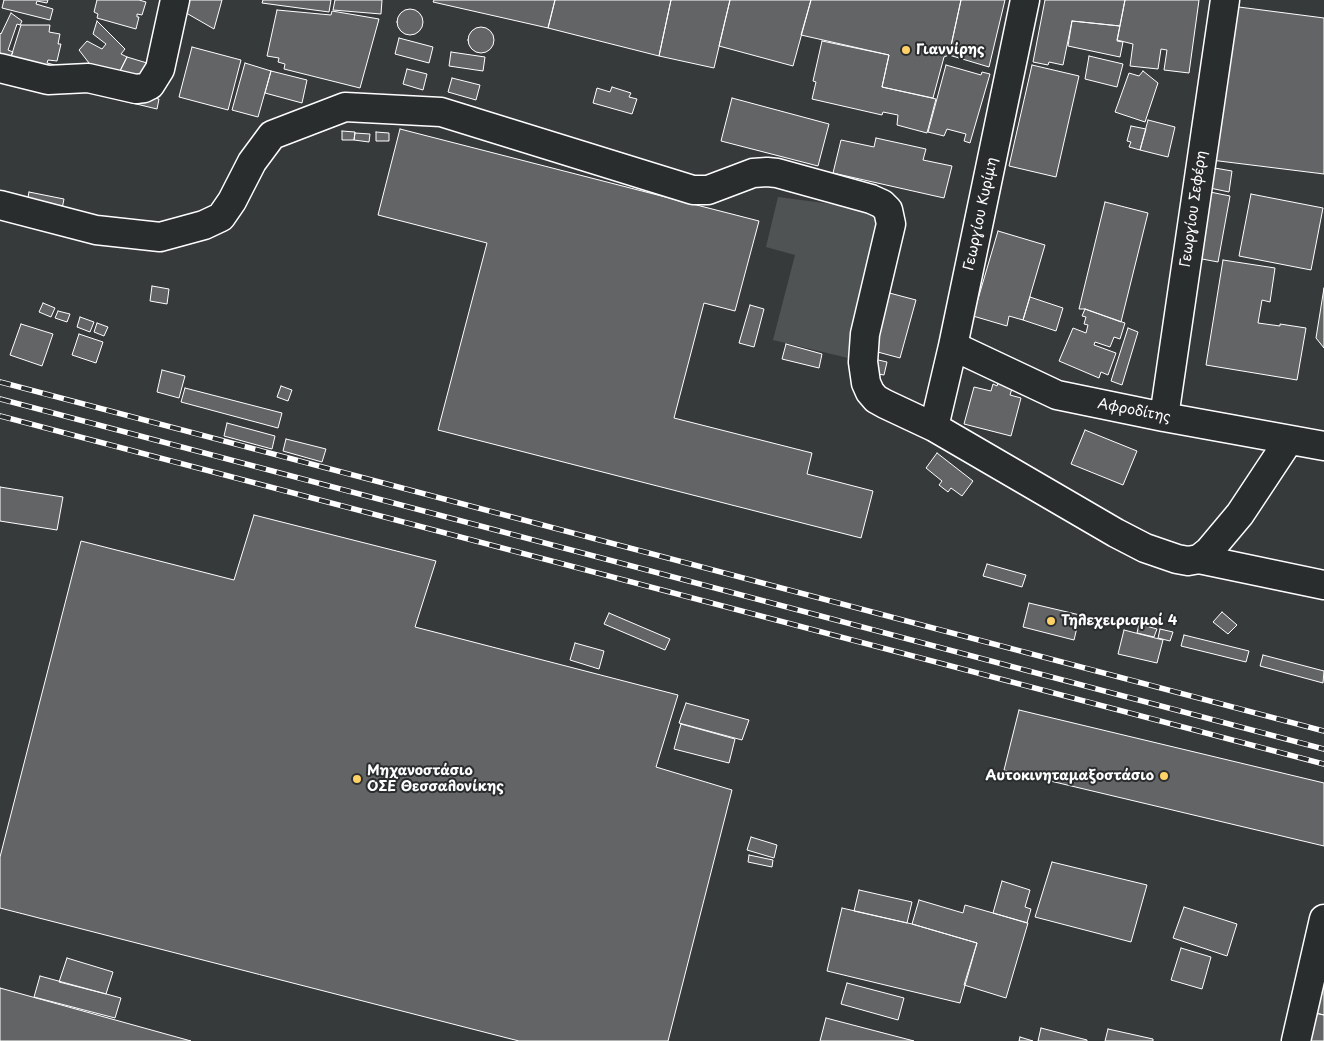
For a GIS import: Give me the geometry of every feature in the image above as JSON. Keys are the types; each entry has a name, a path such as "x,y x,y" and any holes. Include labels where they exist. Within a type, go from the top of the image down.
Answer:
{"street":[{"path":"0,68 48,80 88,78 135,89 150,86 157,76 175,0"},
{"name":"Γεωργίου Κυρίμη","path":"934,426 953,346 1025,0"},
{"name":"Γεωργίου Σεφέρη","path":"1164,417 1225,0"},
{"path":"0,205 96,230 160,237 204,225 221,217 252,162 272,135 345,107 441,112 693,190 708,190 754,173 767,172 777,173 871,199 882,204 888,210 891,224 865,334 863,362 866,383 876,399 934,426 1128,540 1177,559 1188,561 1198,559 1324,586"},
{"name":"Αφροδίτης","path":"953,346 1057,395 1164,417 1324,446"},
{"path":"1198,559 1209,551 1229,529 1289,440"},
{"path":"1296,1041 1324,920"}],"shaded area":[{"path":"778,197 839,205 876,214 883,224 848,358 773,340 795,255 766,247"}],"building":[{"path":"4,0 48,0 47,3 37,1 36,4 53,9 50,20 2,8"},
{"path":"97,0 139,0 146,2 142,15 137,14 137,17 139,17 136,29 97,18 98,14 94,12"},
{"path":"184,0 222,0 214,29 181,10"},
{"path":"263,0 331,0 329,12 262,3"},
{"path":"335,0 382,0 381,14 333,10"},
{"path":"434,0 555,0 548,28 433,2"},
{"path":"555,0 671,0 659,56 548,28"},
{"path":"671,0 730,0 714,68 659,56"},
{"path":"730,0 811,0 793,66 719,46"},
{"name":"Γιαννίρης","path":"811,0 961,0 949,55 944,57 933,98 882,87 889,55 801,35"},
{"path":"961,0 1005,0 989,67 949,55"},
{"path":"1045,0 1125,0 1120,26 1072,21 1063,65 1049,62 1048,65 1033,62"},
{"path":"1125,0 1199,0 1189,73 1164,70 1167,50 1161,49 1158,69 1130,66 1133,44 1117,40"},
{"path":"1231,6 1324,18 1324,174 1211,160"},
{"path":"410,9 419,13 423,22 419,31 410,35 401,31 397,22 401,13"},
{"path":"277,10 331,15 332,11 379,19 360,88 284,69 285,64 278,62 279,58 267,56"},
{"path":"11,13 22,21 20,25 17,24 8,50 13,52 10,58 0,61 0,33"},
{"path":"97,21 125,49 121,54 127,57 115,81 84,73 89,63 79,50 87,41 102,49 106,44 93,34"},
{"path":"1072,21 1120,26 1117,41 1123,42 1120,57 1068,46"},
{"path":"21,25 50,25 49,32 60,34 58,44 61,44 57,61 48,60 47,63 55,65 55,68 10,60"},
{"path":"481,27 490,31 494,40 490,49 481,53 472,49 468,40 472,31"},
{"path":"399,38 433,47 429,63 395,54"},
{"path":"822,41 889,55 882,87 936,99 927,133 897,125 898,115 883,112 882,115 812,99 816,82 813,81"},
{"path":"192,47 241,60 228,110 179,97"},
{"path":"451,52 485,57 483,71 449,66"},
{"path":"1089,56 1123,64 1117,87 1085,79"},
{"path":"127,57 147,63 138,86 115,81"},
{"path":"245,63 271,71 258,117 232,110"},
{"path":"946,65 981,75 982,72 990,74 970,143 964,141 966,134 947,129 944,136 928,132"},
{"path":"1032,65 1079,76 1056,177 1009,166"},
{"path":"407,69 427,74 423,90 403,84"},
{"path":"271,71 307,80 302,103 265,93"},
{"path":"1143,71 1158,83 1145,122 1115,112 1129,73 1139,76"},
{"path":"452,78 480,85 476,100 448,92"},
{"path":"94,82 159,99 157,109 91,93"},
{"path":"612,87 631,93 629,97 637,99 632,114 593,103 597,88 610,92"},
{"path":"732,98 829,124 818,166 721,141"},
{"path":"1148,120 1175,127 1168,157 1140,150"},
{"path":"1131,126 1146,129 1140,150 1129,147 1131,142 1127,141"},
{"path":"400,129 759,221 735,311 704,303 674,418 812,453 807,474 873,491 861,538 438,430 487,243 378,215"},
{"path":"342,131 355,132 354,140 342,140"},
{"path":"376,132 389,133 389,141 376,141"},
{"path":"355,133 370,134 369,142 354,140"},
{"path":"876,138 926,149 923,160 952,166 944,198 833,173 841,140 874,147"},
{"path":"1209,167 1232,171 1229,192 1205,187"},
{"path":"29,192 64,199 62,209 27,202"},
{"path":"1210,192 1230,196 1218,262 1197,258"},
{"path":"1251,194 1323,208 1311,270 1239,256"},
{"path":"1105,202 1148,213 1121,322 1085,309 1079,309"},
{"path":"998,231 1045,245 1023,320 1009,316 1007,326 973,316"},
{"path":"1223,260 1275,268 1270,302 1262,300 1258,323 1306,328 1297,380 1206,365"},
{"path":"152,286 169,289 167,304 150,301"},
{"path":"1324,288 1324,348 1316,338"},
{"path":"878,290 916,300 900,358 874,351"},
{"path":"1030,297 1063,308 1056,331 1023,320"},
{"path":"43,303 55,308 51,317 39,312"},
{"path":"750,305 764,309 754,347 739,343"},
{"path":"1085,309 1125,323 1120,339 1114,337 1110,347 1095,342 1094,345 1116,353 1108,375 1101,372 1099,378 1059,361 1073,328 1086,333 1088,325 1084,324 1086,317 1082,316"},
{"path":"58,311 70,314 67,322 55,318"},
{"path":"80,317 94,322 90,332 77,327"},
{"path":"97,323 108,327 104,336 94,332"},
{"path":"21,324 53,334 42,366 10,355"},
{"path":"1128,328 1138,332 1122,385 1111,381"},
{"path":"79,334 103,342 96,363 72,355"},
{"path":"786,344 822,354 819,368 782,359"},
{"path":"874,359 887,362 884,375 872,373"},
{"path":"162,370 185,376 179,398 157,392"},
{"path":"1000,378 1014,382 1010,395 1021,398 1011,436 964,424 974,387 991,391 993,384 997,386"},
{"path":"281,386 292,390 288,401 277,397"},
{"path":"185,388 282,413 278,428 181,402"},
{"path":"227,423 275,436 272,449 224,436"},
{"path":"1085,430 1137,451 1123,485 1071,464"},
{"path":"286,439 326,449 322,462 283,451"},
{"path":"937,453 973,481 962,496 951,488 948,492 939,485 942,481 926,468"},
{"path":"0,487 63,497 57,530 0,521"},
{"name":"Μηχανοστάσιο ΟΣΕ Θεσσαλονίκης","path":"254,515 436,561 415,627 678,695 656,767 732,790 668,1041 519,1041 0,908 0,857 81,541 234,580"},
{"path":"987,564 1026,575 1022,587 983,576"},
{"name":"Τηλεχειρισμοί 4","path":"1029,603 1080,615 1074,640 1023,627"},
{"path":"1222,612 1237,625 1228,634 1213,622"},
{"path":"609,613 670,639 665,650 604,624"},
{"path":"1139,624 1157,629 1154,637 1137,633"},
{"path":"1160,629 1173,632 1170,641 1158,638"},
{"path":"1124,630 1163,640 1157,663 1118,654"},
{"path":"1184,635 1249,651 1246,662 1181,646"},
{"path":"575,643 604,651 599,669 570,660"},
{"path":"1263,655 1324,671 1323,683 1260,666"},
{"path":"686,703 749,720 742,740 679,723"},
{"name":"Αυτοκινηταμαξοστάσιο","path":"1019,710 1324,783 1324,846 1004,770"},
{"path":"681,724 735,739 729,763 674,749"},
{"path":"751,837 777,845 774,858 747,850"},
{"path":"749,855 773,860 772,867 748,862"},
{"path":"1052,862 1147,885 1131,942 1035,917"},
{"path":"1002,881 1030,890 1025,907 1031,909 1027,923 993,913"},
{"path":"859,890 912,902 907,923 854,911"},
{"path":"919,900 963,913 965,905 1028,923 1006,998 964,985 977,943 912,924"},
{"path":"1184,907 1237,924 1227,956 1173,938"},
{"path":"842,908 912,924 977,943 960,1003 827,971"},
{"path":"1181,948 1211,957 1202,989 1171,980"},
{"path":"67,958 113,972 106,994 59,982"},
{"path":"40,976 121,998 115,1018 34,997"},
{"path":"1324,980 1324,1015 1311,1012"},
{"path":"847,983 904,998 898,1020 841,1004"},
{"path":"0,988 191,1041 0,1041"},
{"path":"1311,1012 1324,1015 1324,1041 1304,1041"},
{"path":"826,1018 914,1041 820,1041"},
{"path":"1041,1028 1087,1040 1087,1041 1038,1041"},
{"path":"1108,1029 1153,1039 1153,1041 1105,1041"},
{"path":"1020,1037 1033,1041 1019,1041"}],"railway":[{"path":"0,382 1324,731"},
{"path":"0,399 1324,749"},
{"path":"0,416 1324,764"}],"place":[{"name":"Γιαννίρης","path":"906,50"},
{"name":"Τηλεχειρισμοί 4","path":"1051,621"},
{"name":"Αυτοκινηταμαξοστάσιο","path":"1164,776"},
{"name":"Μηχανοστάσιο ΟΣΕ Θεσσαλονίκης","path":"357,779"}]}
